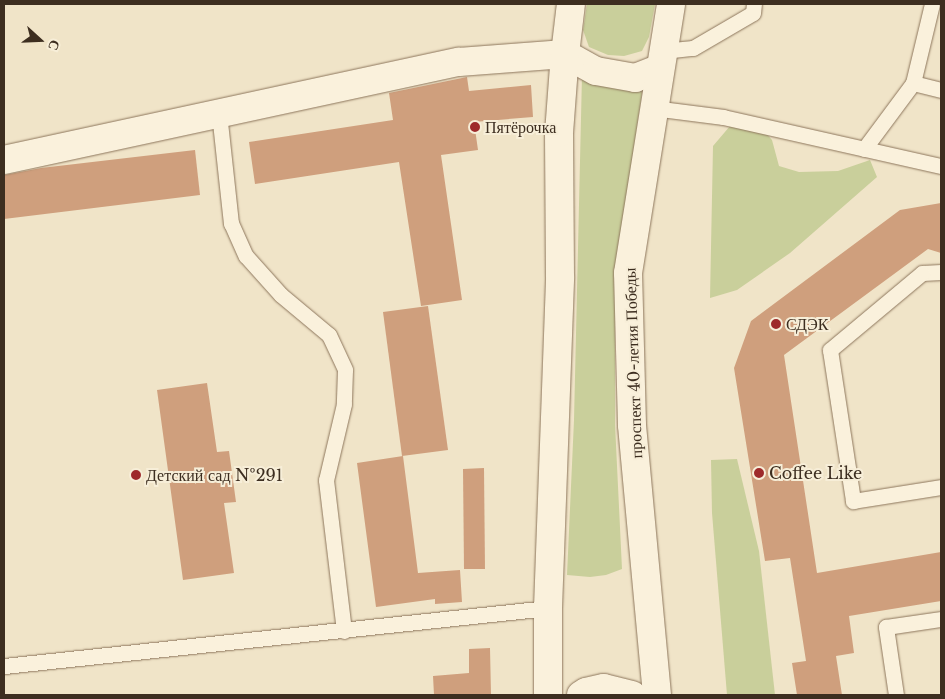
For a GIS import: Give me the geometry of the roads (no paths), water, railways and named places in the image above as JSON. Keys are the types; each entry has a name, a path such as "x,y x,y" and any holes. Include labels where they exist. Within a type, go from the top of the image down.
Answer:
{"main road":[{"path":"548,695 548,608 560,277 559,133 571,4"},
{"name":"проспект 40-летия Победы","path":"657,695 632,425 628,273 671,4"},
{"path":"4,160 460,62 565,54 596,71 635,78 661,60"},
{"path":"580,695 604,688 632,695"}],"lane":[{"path":"661,60 693,48 753,13 754,4"},
{"path":"864,149 913,83 932,4"},
{"path":"913,83 941,90"},
{"path":"653,108 723,117 941,166"},
{"path":"219,113 231,223 246,256 281,295 329,335 345,370 344,404 326,480 344,631"},
{"path":"941,272 922,273 830,350 853,501 941,487"},
{"path":"4,666 548,608"},
{"path":"896,695 886,627 941,619"}],"place":[{"name":"Пятёрочка","path":"475,127"},
{"name":"СДЭК","path":"776,324"},
{"name":"Coffee Like","path":"759,473"},
{"name":"Детский сад №291","path":"136,475"}]}
